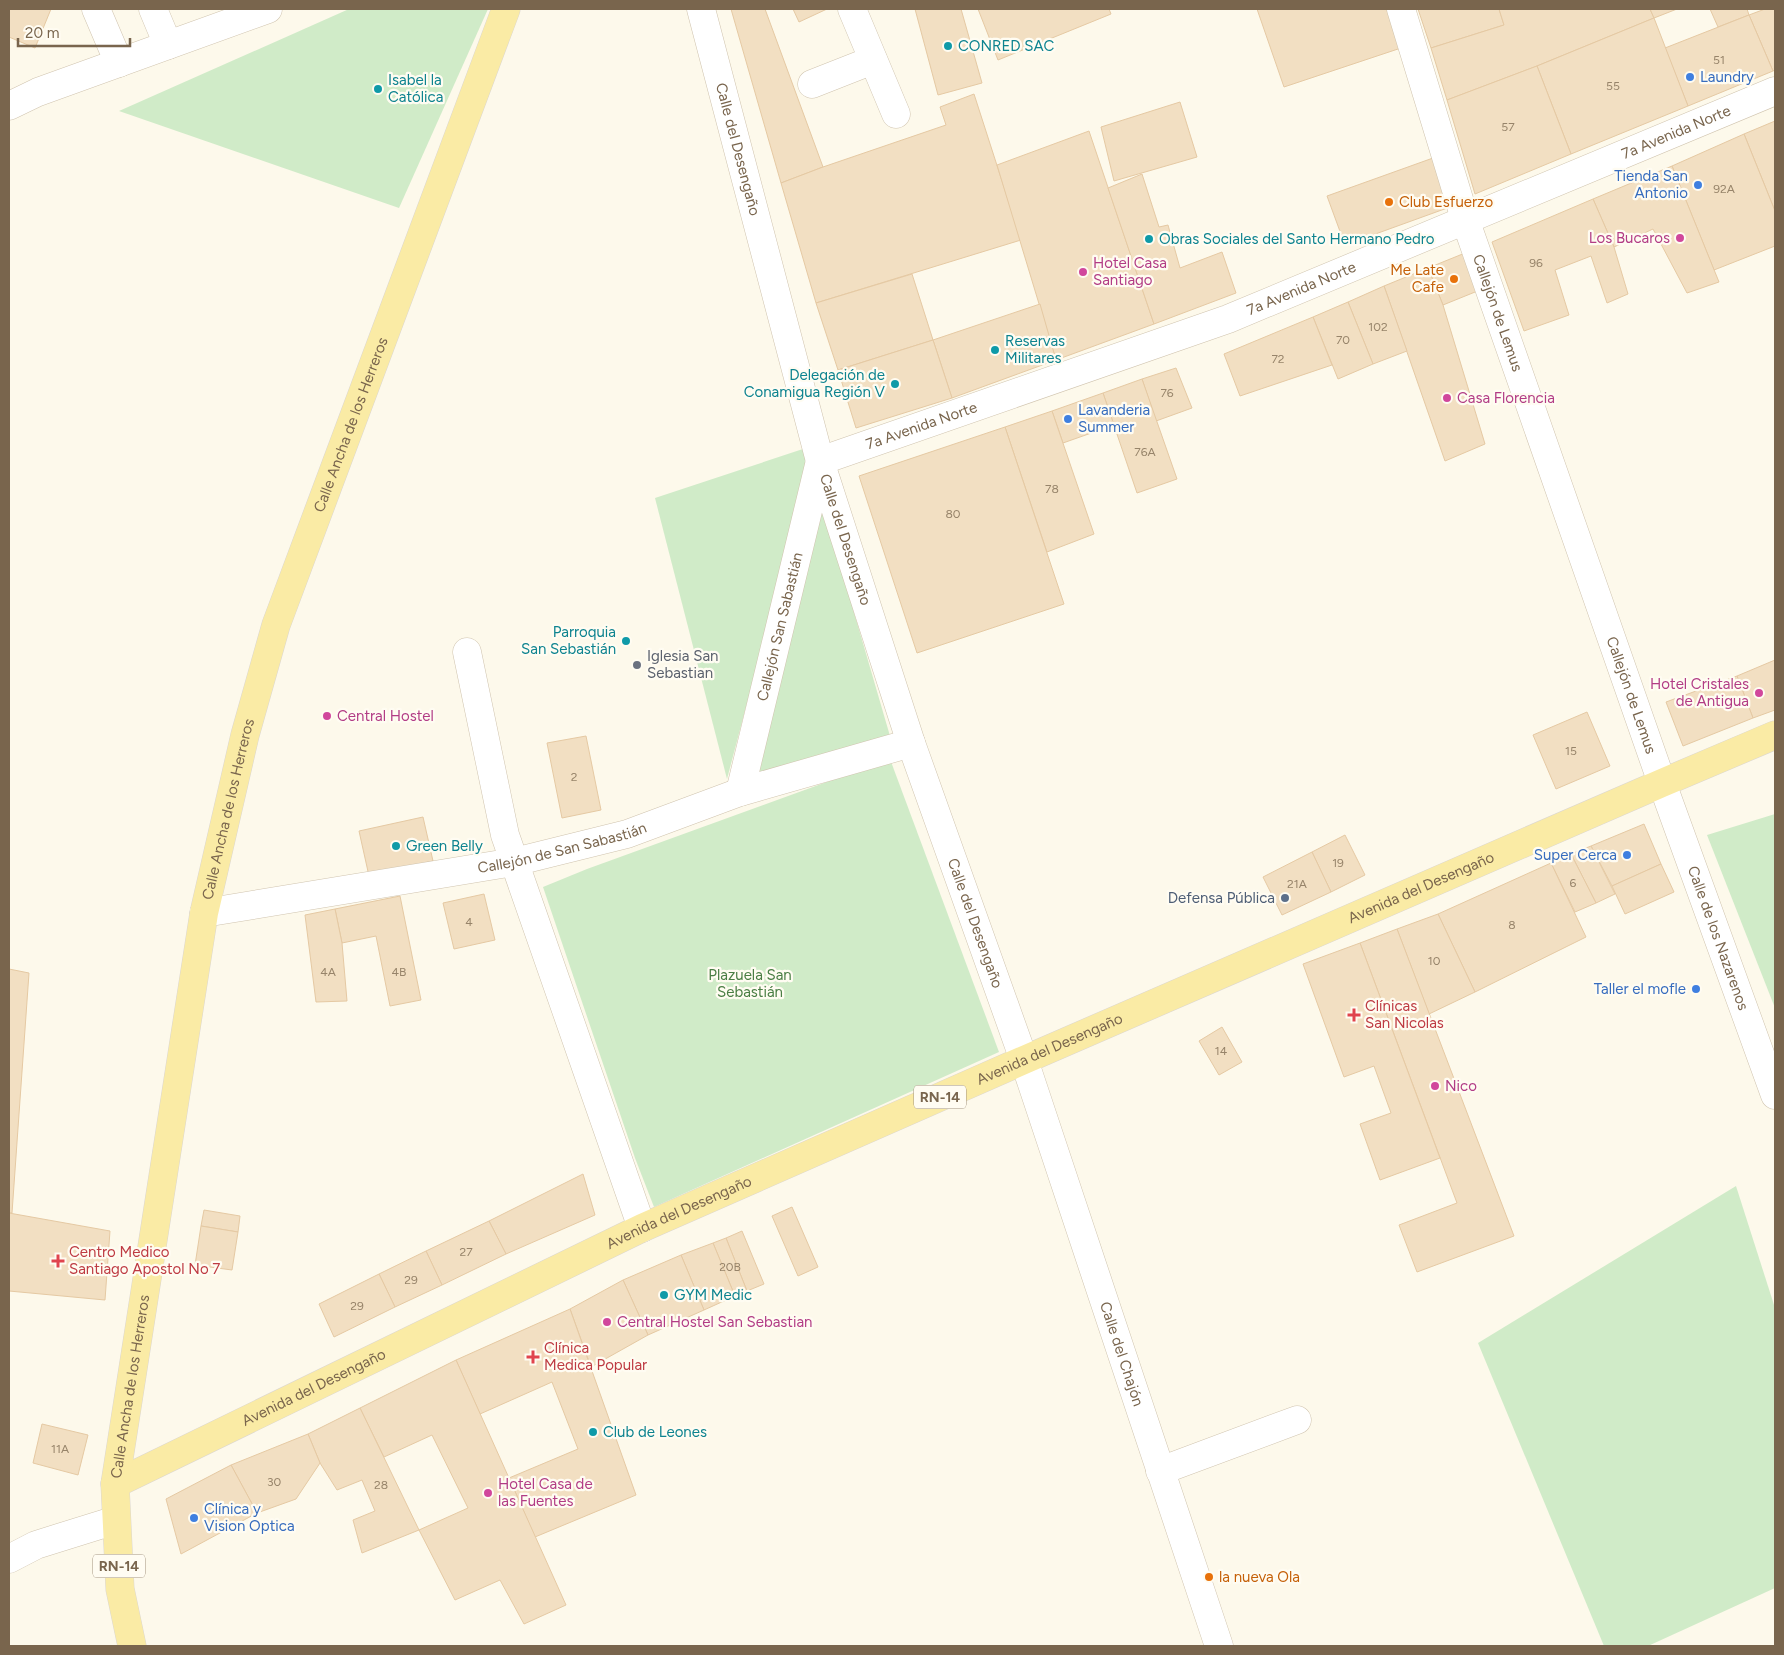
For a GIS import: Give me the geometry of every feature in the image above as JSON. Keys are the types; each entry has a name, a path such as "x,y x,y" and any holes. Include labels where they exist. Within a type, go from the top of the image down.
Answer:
{"main road":[{"name":"Calle Ancha de los Herreros","path":"132,1646 120,1589 115,1484 204,913 245,735 276,624 506,9"},
{"name":"Avenida del Desengaño","path":"115,1484 642,1228 1024,1060 1775,735"}],"street":[{"path":"96,9 119,63"},
{"path":"154,9 168,45"},
{"path":"9,106 38,92 268,9"},
{"name":"Calle del Desengaño","path":"702,9 820,461 911,743 1024,1060"},
{"path":"852,9 896,114"},
{"name":"Callejón de Lemus","path":"1401,9 1465,219 1662,783"},
{"path":"812,84 873,60"},
{"name":"7a Avenida Norte","path":"820,461 1228,319 1775,91"},
{"name":"Callejón San Sabastián","path":"740,792 820,461"},
{"path":"466,652 505,835 642,1228"},
{"name":"Callejón de San Sabastián","path":"204,913 514,862 627,834 740,792 911,743"},
{"name":"Calle de los Nazarenos","path":"1662,783 1775,1095"},
{"name":"Calle del Chajón","path":"1024,1060 1219,1646"},
{"path":"1160,1471 1297,1420"},
{"path":"9,1559 36,1545 116,1520"}],"green space":[{"path":"349,9 488,9 399,208 119,111"},
{"path":"815,445 727,779 655,498"},
{"path":"821,499 890,736 757,777"},
{"name":"Plazuela San Sebastián","path":"890,759 999,1052 654,1207 635,1158 543,887 587,869"},
{"path":"1775,814 1775,1008 1707,835"},
{"path":"1736,1186 1775,1308 1775,1588 1648,1646 1604,1646 1478,1343"}],"building":[{"path":"9,9 51,9 35,48 9,37"},
{"path":"731,9 765,9 823,167 781,183"},
{"path":"793,9 827,9 799,22"},
{"name":"CONRED SAC","path":"915,9 961,9 982,83 938,95"},
{"path":"978,9 1109,9 1111,14 998,60"},
{"path":"1257,9 1391,9 1404,47 1284,87"},
{"path":"1418,9 1499,9 1504,25 1431,48"},
{"path":"1499,9 1650,9 1654,18 1537,66 1447,100 1431,48 1504,25"},
{"path":"1650,9 1677,9 1654,18"},
{"path":"1710,9 1747,9 1749,15 1718,27"},
{"path":"1765,9 1775,9 1775,70 1773,71 1749,15"},
{"path":"1749,15 1773,71 1688,106 1665,48"},
{"path":"1654,18 1688,106 1571,154 1537,66"},
{"path":"1537,66 1571,154 1475,194 1447,100"},
{"path":"974,94 1021,240 816,303 781,183 946,125 940,107"},
{"path":"1180,102 1197,157 1114,181 1101,127"},
{"path":"1775,121 1775,211 1744,134"},
{"name":"Hotel Casa Santiago","path":"1089,131 1154,324 1056,360 997,165"},
{"path":"1744,134 1775,211 1775,246 1714,270 1672,166"},
{"name":"Club Esfuerzo","path":"1433,158 1450,207 1345,245 1327,196"},
{"name":"Los Bucaros","path":"1672,166 1719,282 1687,293 1653,229 1614,247 1593,199"},
{"name":"Obras Sociales del Santo Hermano Pedro","path":"1142,174 1159,227 1168,225 1180,268 1222,252 1236,293 1154,324 1108,188"},
{"path":"1593,199 1614,247 1628,294 1607,303 1591,256 1555,270 1569,315 1524,331 1492,242"},
{"name":"Me Late Cafe","path":"1465,253 1480,290 1443,305 1428,268"},
{"name":"Casa Florencia","path":"1428,268 1443,305 1485,444 1445,461 1384,286"},
{"path":"912,274 933,340 838,370 816,303"},
{"path":"1384,286 1407,351 1373,364 1348,302"},
{"path":"1348,302 1373,364 1338,379 1313,317"},
{"name":"Reservas Militares","path":"1040,304 1056,360 952,398 933,340"},
{"path":"1313,317 1332,365 1240,396 1224,354"},
{"name":"Delegación de Conamigua Región V","path":"933,340 952,398 856,428 838,370"},
{"path":"1176,368 1192,408 1156,421 1142,379"},
{"path":"1142,379 1177,479 1137,493 1103,393"},
{"path":"1103,393 1114,425 1063,443 1052,411"},
{"path":"1052,411 1094,534 1047,552 1005,427"},
{"path":"1005,427 1064,604 917,653 859,476"},
{"name":"Hotel Cristales de Antigua","path":"1775,660 1775,710 1753,718 1737,676"},
{"path":"1737,676 1753,718 1683,746 1666,702"},
{"path":"1587,712 1610,766 1556,789 1533,735"},
{"path":"586,736 601,810 562,818 547,743"},
{"name":"Green Belly","path":"423,817 433,861 369,876 359,831"},
{"name":"Super Cerca","path":"1644,824 1661,864 1612,886 1591,846"},
{"path":"1345,835 1365,875 1331,892 1312,852"},
{"path":"1591,846 1615,894 1596,903 1571,854"},
{"path":"1312,852 1331,892 1282,915 1263,877"},
{"path":"1571,854 1596,903 1575,912 1551,863"},
{"path":"1551,863 1586,937 1475,992 1438,914"},
{"path":"1661,864 1674,892 1625,914 1612,886"},
{"path":"484,894 495,940 454,949 443,903"},
{"path":"400,896 421,1000 390,1006 376,936 342,943 335,909"},
{"path":"335,909 342,943 347,1001 316,1002 305,915"},
{"path":"1438,914 1475,992 1429,1014 1397,929"},
{"name":"Nico","path":"1397,929 1514,1236 1417,1272 1399,1225 1457,1203 1360,943"},
{"name":"Clínicas San Nicolas","path":"1360,943 1440,1158 1380,1180 1360,1124 1391,1113 1374,1066 1344,1077 1303,964"},
{"path":"9,969 29,973 12,1213 9,1213"},
{"path":"1222,1027 1242,1062 1219,1075 1199,1041"},
{"path":"583,1174 595,1215 506,1254 489,1221"},
{"path":"792,1207 818,1267 798,1276 772,1216"},
{"path":"204,1210 240,1216 238,1232 201,1226"},
{"name":"Centro Medico Santiago Apostol No 7","path":"9,1213 110,1231 105,1300 9,1291"},
{"path":"489,1221 506,1254 442,1285 426,1251"},
{"path":"201,1226 238,1232 232,1270 195,1265"},
{"path":"742,1231 764,1284 747,1291 726,1238"},
{"path":"726,1238 747,1291 735,1296 713,1243"},
{"path":"713,1243 735,1296 704,1310 681,1255"},
{"path":"426,1251 442,1285 395,1307 379,1274"},
{"name":"GYM Medic","path":"681,1255 704,1310 648,1335 623,1280"},
{"path":"379,1274 395,1307 334,1337 319,1304"},
{"path":"623,1280 648,1335 591,1367 570,1309"},
{"name":"Club de Leones","path":"570,1309 636,1495 535,1537 509,1478 578,1449 552,1382 480,1414 456,1360"},
{"name":"Hotel Casa de las Fuentes","path":"456,1360 566,1605 524,1624 500,1580 455,1600 419,1530 468,1508 432,1435 384,1457 360,1408"},
{"path":"360,1408 419,1530 362,1553 353,1520 375,1511 362,1480 337,1490 320,1463 308,1434"},
{"path":"42,1424 88,1435 78,1475 33,1463"},
{"path":"308,1434 320,1463 296,1499 257,1513 231,1465"},
{"path":"231,1465 257,1513 181,1554 166,1499"}],"place":[{"name":"CONRED SAC","path":"948,46"},
{"name":"Laundry","path":"1690,77"},
{"name":"Isabel la Católica","path":"378,89"},
{"name":"Tienda San Antonio","path":"1698,185"},
{"name":"Club Esfuerzo","path":"1389,202"},
{"name":"Los Bucaros","path":"1680,238"},
{"name":"Obras Sociales del Santo Hermano Pedro","path":"1149,239"},
{"name":"Hotel Casa Santiago","path":"1083,272"},
{"name":"Me Late Cafe","path":"1454,279"},
{"name":"Reservas Militares","path":"995,350"},
{"name":"Delegación de Conamigua Región V","path":"895,384"},
{"name":"Casa Florencia","path":"1447,398"},
{"name":"Lavanderia Summer","path":"1068,419"},
{"name":"Parroquia San Sebastián","path":"626,641"},
{"name":"Iglesia San Sebastian","path":"637,665"},
{"name":"Hotel Cristales de Antigua","path":"1759,693"},
{"name":"Central Hostel","path":"327,716"},
{"name":"Green Belly","path":"396,846"},
{"name":"Super Cerca","path":"1627,855"},
{"name":"Defensa Pública","path":"1285,898"},
{"name":"Taller el mofle","path":"1696,989"},
{"name":"Clínicas San Nicolas","path":"1354,1015"},
{"name":"Nico","path":"1435,1086"},
{"name":"Centro Medico Santiago Apostol No 7","path":"58,1261"},
{"name":"GYM Medic","path":"664,1295"},
{"name":"Central Hostel San Sebastian","path":"607,1322"},
{"name":"Clínica Medica Popular","path":"533,1357"},
{"name":"Club de Leones","path":"593,1432"},
{"name":"Hotel Casa de las Fuentes","path":"488,1493"},
{"name":"Clínica y Vision Optica","path":"194,1518"},
{"name":"la nueva Ola","path":"1209,1577"}]}
